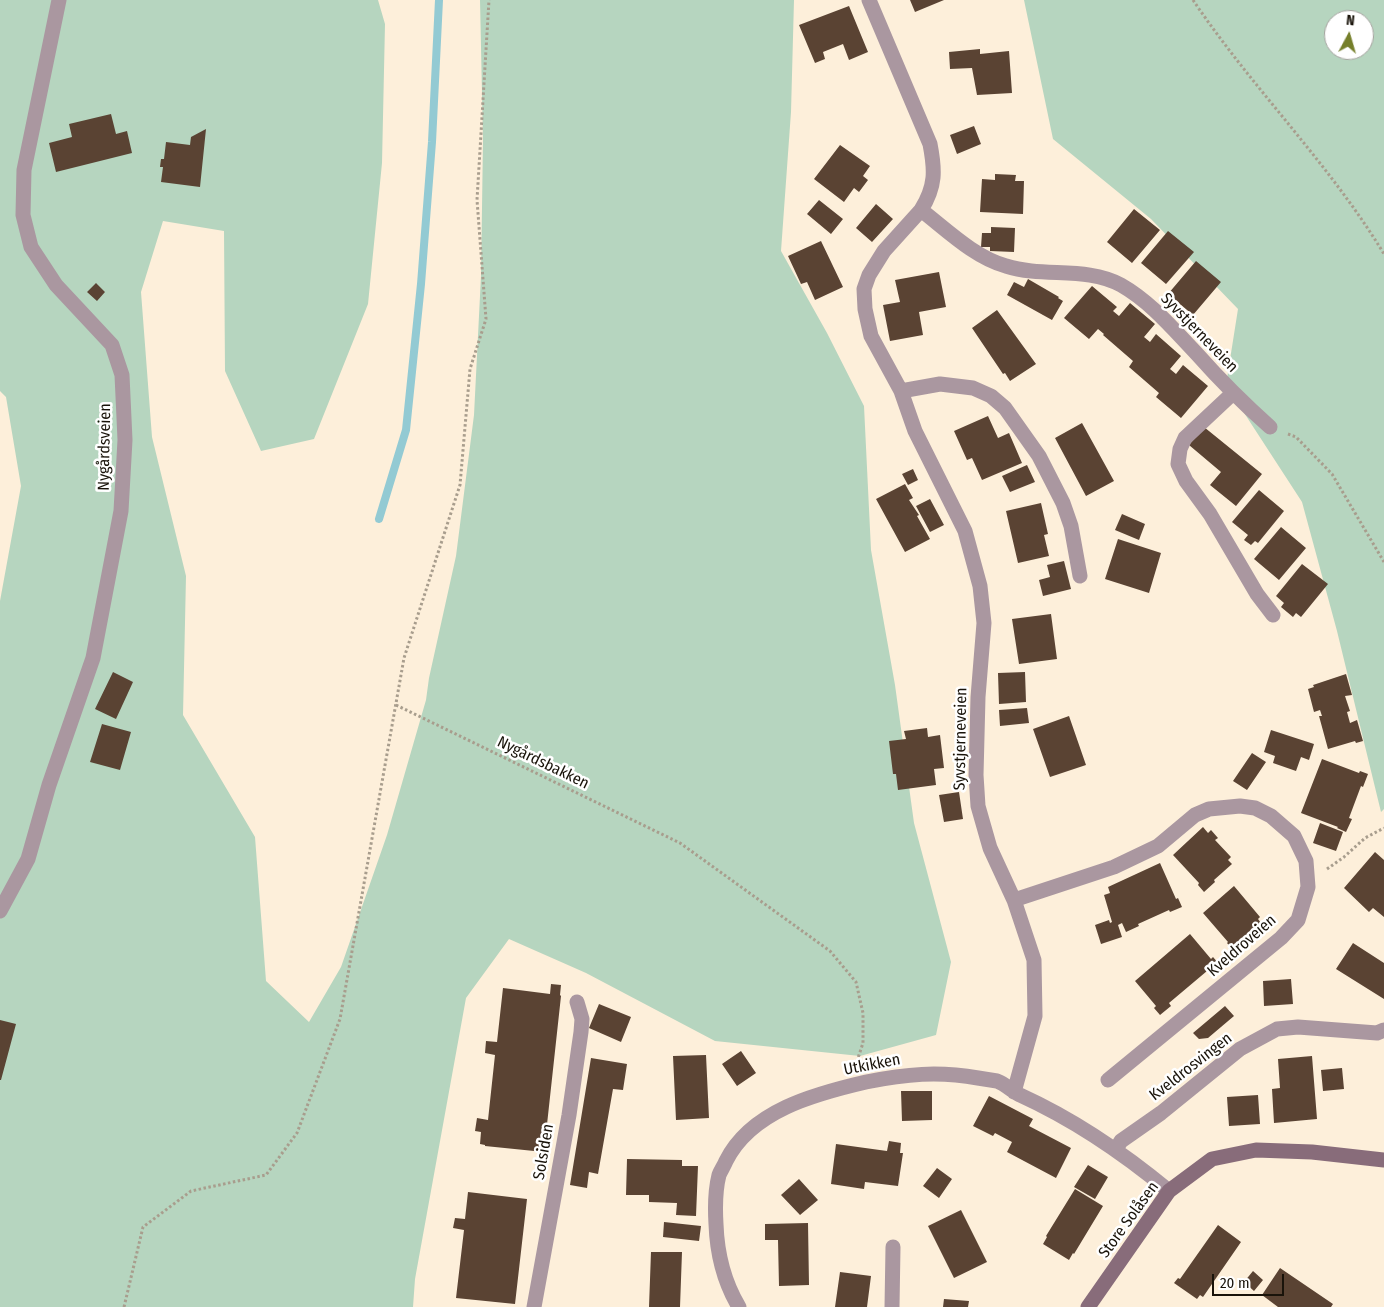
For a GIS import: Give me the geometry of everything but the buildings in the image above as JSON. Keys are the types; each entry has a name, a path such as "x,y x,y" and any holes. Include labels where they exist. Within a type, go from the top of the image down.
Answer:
{"street":[{"name":"Nygårdsveien","path":"0,911 28,858 49,785 93,658 121,511 125,440 122,376 112,345 56,286 31,247 23,215 24,170 59,0"},
{"name":"Syvstjerneveien","path":"870,0 930,144 934,169 928,198 920,210 884,251 869,275 864,290 865,309 871,336 901,391 916,431 965,531 980,586 984,623 978,697 976,775 978,806 990,848 1014,900 1034,960 1035,1016 1014,1092"},
{"name":"Syvstjerneveien","path":"920,210 976,252 1006,266 1046,273 1095,275 1120,285 1136,295 1166,320 1233,393 1185,438 1180,449 1178,464 1186,481 1210,514 1257,594 1273,615"},
{"path":"901,391 940,384 973,388 991,396 1005,408 1039,456 1063,503 1070,526 1080,576"},
{"path":"1233,393 1270,427"},
{"name":"Kveldroveien","path":"1014,900 1114,867 1158,846 1195,815 1209,809 1240,806 1255,808 1271,816 1294,836 1306,861 1308,887 1298,920 1281,938 1108,1080"},
{"name":"Solsiden","path":"534,1307 569,1115 582,1020 577,1002"},
{"name":"Kveldrosvingen","path":"1116,1149 1121,1141 1161,1113 1240,1049 1277,1029 1298,1027 1377,1033 1384,1030"},
{"name":"Utkikken","path":"739,1307 734,1299 721,1263 717,1244 714,1205 720,1174 733,1147 758,1123 780,1109 849,1086 900,1075 952,1074 998,1082 1014,1092 1050,1108 1116,1149 1169,1191"},
{"name":"Store Solåsen","path":"1088,1307 1169,1191 1212,1159 1256,1150 1312,1152 1384,1160"},
{"path":"892,1307 893,1247"}],"path":[{"path":"124,1307 143,1227 191,1191 266,1175 297,1133 340,1019 404,658 460,485 470,369 486,319 476,200 489,0"},
{"path":"1193,0 1363,220 1384,254"},
{"path":"1270,427 1296,437 1332,474 1384,562"},
{"name":"Nygårdsbakken","path":"396,705 680,843 830,952 856,982 863,1013 862,1043 849,1086"},
{"path":"1307,874 1326,869 1344,857 1365,838 1384,828"}],"green space":[{"path":"0,0 378,0 385,24 382,163 368,304 314,439 261,451 225,371 224,231 163,221 141,292 152,437 186,576 183,715 255,837 266,981 309,1022 341,967 387,835 426,700 429,678 456,556 474,415 481,276 483,140 480,0 794,0 791,112 781,251 827,333 864,406 871,550 895,685 914,823 951,962 936,1035 860,1056 715,1041 586,973 509,939 466,998 415,1279 413,1307 0,1307 0,601 21,486 6,397 0,391"},
{"path":"1024,0 1384,0 1384,809 1381,812 1337,631 1302,502 1226,385 1238,309 1151,219 1053,139"}],"waterway":[{"path":"379,519 406,430 421,284 432,142 439,0"}]}
